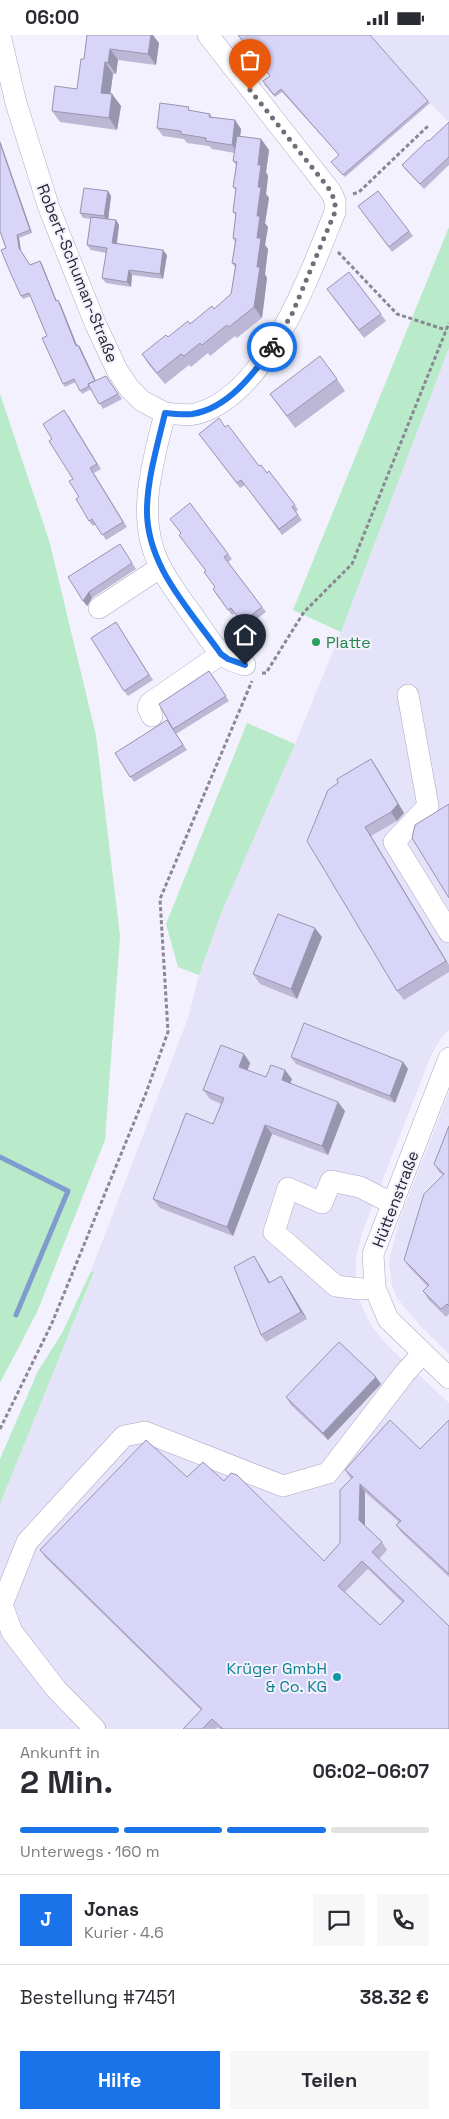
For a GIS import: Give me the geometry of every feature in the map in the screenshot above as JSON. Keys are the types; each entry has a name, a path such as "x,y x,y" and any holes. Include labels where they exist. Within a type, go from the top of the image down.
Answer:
{"street":[{"name":"Robert-Schuman-Straße","path":"0,35 16,103 49,208 95,323 117,370 129,388 142,401 165,413"},
{"path":"208,35 260,104 327,186 335,201 335,212 289,320 270,350 244,384 221,402 201,412 183,415 165,413 147,506 151,543 161,567 221,654 251,672"},
{"path":"99,608 161,567"},
{"path":"152,716 148,707 150,703 221,654"},
{"path":"408,695 428,806 394,842 449,932"},
{"name":"Hüttenstraße","path":"449,1058 373,1254 375,1288 388,1319 449,1378"},
{"path":"375,1288 360,1289 336,1286 274,1232 288,1188 322,1203 331,1181 360,1187 393,1204"},
{"path":"94,1729 56,1689 12,1632 2,1605 27,1542 124,1436 145,1432 283,1486 328,1473 404,1374 423,1353"}],"path":[{"path":"335,201 359,192 428,126"},
{"path":"324,237 397,314 446,330"},
{"path":"0,1429 52,1323 146,1093 168,1032 160,899 251,672 265,674 304,613 352,564 449,323"}],"shaded area":[{"path":"370,35 449,35 449,123 430,103"},
{"path":"449,348 449,1030 441,1038 430,1058 362,1233 356,1257 356,1281 361,1305 372,1327 388,1346 449,1403 449,1729 0,1729 0,1504 94,1273 91,1271 188,1018 199,975 222,911 295,744 341,632"},
{"path":"449,1092 449,1354 420,1326 397,1298 392,1286 389,1261 399,1221"}],"green space":[{"path":"449,227 449,348 341,632 293,610"},
{"path":"0,394 49,540 96,735 120,936 105,1140 37,1312 0,1383"},
{"path":"247,723 295,744 222,911 199,975 178,967 166,924"},
{"path":"91,1271 94,1272 0,1504 0,1459 38,1371 62,1333"}],"building":[{"path":"87,35 151,35 148,54 110,49 108,63 105,62 101,93 112,94 109,118 52,111 55,86 77,89 81,59 84,59"},
{"path":"238,35 370,35 428,101 343,175 331,162 339,155 281,89 274,95 263,81 270,76"},
{"path":"160,103 189,107 188,110 210,114 209,117 235,120 232,145 206,141 206,138 181,134 181,131 157,128"},
{"path":"449,122 449,157 420,184 402,165"},
{"path":"237,136 261,139 258,165 261,165 258,187 261,187 257,216 260,216 257,238 261,238 257,267 260,267 254,307 229,327 227,325 202,345 200,343 184,356 181,354 157,373 142,354 188,321 190,324 212,306 214,309 231,294 236,264 232,263 236,239 233,238 236,213 233,212 236,188 233,187 237,162 233,161"},
{"path":"0,143 30,230 17,235 19,248 30,265 40,261 76,346 78,345 95,381 80,391 74,379 63,384 42,338 47,336 29,293 21,296 1,250 6,248 0,231"},
{"path":"84,188 108,191 104,216 80,213"},
{"path":"378,191 409,231 389,247 358,206"},
{"path":"91,217 116,220 112,243 163,250 160,274 129,270 127,282 102,278 107,248 87,245"},
{"path":"349,272 381,314 359,330 327,289"},
{"path":"320,356 337,379 287,416 270,394"},
{"path":"106,376 118,394 99,404 88,384"},
{"path":"64,410 97,464 90,468 123,522 102,535 92,519 89,521 76,499 79,497 69,481 73,479 49,441 52,439 43,424"},
{"path":"219,418 225,427 228,425 259,466 261,465 267,473 269,471 295,505 292,507 298,515 279,529 241,480 237,483 199,434"},
{"path":"190,503 228,554 224,557 262,607 242,622 231,608 228,610 213,589 215,587 204,572 206,571 179,535 181,533 170,519"},
{"path":"120,544 132,563 89,592 83,601 68,577"},
{"path":"116,622 149,675 124,691 91,638"},
{"path":"209,671 226,696 173,729 159,704"},
{"path":"167,720 183,745 130,777 115,753"},
{"path":"371,759 398,804 391,812 365,827 446,961 397,991 307,841 328,790 338,783 337,779"},
{"path":"449,804 449,898 412,838 415,825"},
{"path":"278,914 315,928 291,989 253,974"},
{"path":"304,1023 403,1062 390,1096 291,1057"},
{"path":"221,1045 244,1054 239,1067 266,1077 271,1065 285,1070 282,1080 338,1102 322,1146 265,1125 227,1227 153,1199 186,1113 213,1124 224,1098 203,1090"},
{"path":"449,1126 449,1306 447,1304 441,1309 423,1291 429,1285 404,1260 424,1194 444,1174 434,1164"},
{"path":"254,1256 269,1283 281,1276 301,1312 261,1335 234,1267"},
{"path":"339,1342 376,1377 323,1433 286,1397"},
{"path":"390,1420 420,1449 449,1420 449,1574 396,1525 401,1521 360,1484 359,1520 382,1542 372,1552 449,1626 449,1729 223,1729 212,1719 202,1729 183,1729 202,1709 40,1550 146,1440 187,1477 203,1462 224,1481 231,1473 237,1475 324,1561 340,1543 340,1490 353,1477 345,1470","holes":["362,1561 404,1601 380,1625 338,1586"]}],"waterway":[{"path":"0,1157 68,1191 16,1315"}],"way so far":[{"path":"250,90 327,186 334,198 335,205 335,212 292,314 272,347"}],"place":[{"name":"Platte","path":"316,642"},
{"name":"Krüger GmbH & Co. KG","path":"337,1677"}],"route":[{"path":"245,665 234,662 221,654 161,567 151,543 147,506 148,494 165,413 195,414 221,402 244,384 272,347"}]}
